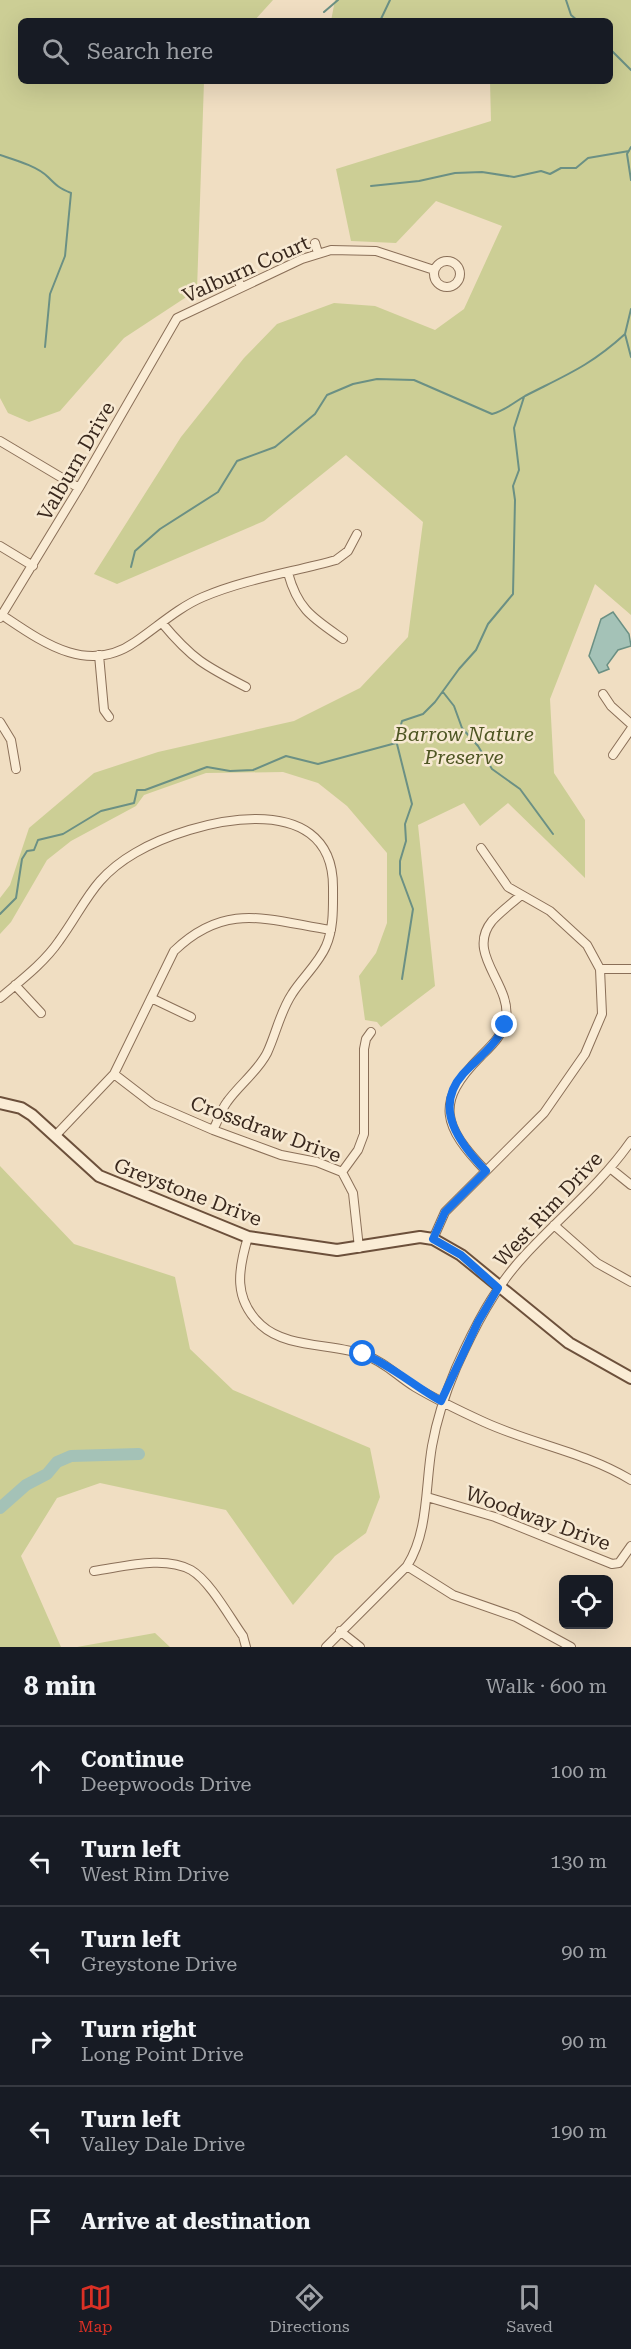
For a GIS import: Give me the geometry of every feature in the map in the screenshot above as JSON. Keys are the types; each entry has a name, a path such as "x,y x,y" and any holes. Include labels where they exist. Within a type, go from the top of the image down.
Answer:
{"street":[{"path":"315,243 318,253"},
{"name":"Valburn Court","path":"177,318 241,286 318,253 347,249 376,251 434,270"},
{"path":"235,275 241,286"},
{"name":"Valburn Drive","path":"1,616 79,489 177,318"},
{"path":"0,441 79,489"},
{"path":"1,616 60,651 77,655 99,655 132,645 201,597 336,560 348,551 357,534"},
{"path":"0,546 33,566"},
{"path":"288,573 300,605 309,616 343,639"},
{"path":"162,623 185,651 202,664 246,687"},
{"path":"99,655 104,710 109,717"},
{"path":"603,694 611,706 631,724"},
{"path":"0,722 11,740 16,769"},
{"path":"614,755 631,729"},
{"path":"0,998 59,942 96,883 111,868 137,852 218,821 249,819 292,824 320,842 328,856 333,877 331,930 326,946 287,1003 267,1054 226,1103 213,1130"},
{"path":"480,848 508,887 520,896 550,911 587,945 600,969 602,1014 585,1054 544,1113 445,1212 433,1239 461,1255 498,1288 569,1344 631,1378"},
{"path":"486,1171 467,1151 452,1128 451,1095 461,1076 493,1044 505,1025 506,1001 489,966 483,946 492,921 520,896"},
{"path":"56,1135 114,1074 174,951 188,938 214,922 231,918 254,918 331,930"},
{"path":"600,969 631,969"},
{"path":"15,985 41,1012"},
{"path":"151,998 191,1017"},
{"path":"342,1172 358,1150 364,1134 364,1049 366,1039 371,1032"},
{"name":"Crossdraw Drive","path":"114,1074 153,1104 213,1130 281,1155 317,1162 342,1172 353,1193 359,1248"},
{"name":"Greystone Drive","path":"0,1103 21,1108 56,1135 88,1167 105,1179 248,1237 315,1248 359,1248 394,1240 433,1239"},
{"name":"West Rim Drive","path":"326,1647 407,1566 419,1541 441,1401 478,1322 498,1288 524,1256 610,1167 631,1141"},
{"path":"610,1167 631,1185"},
{"path":"554,1226 597,1263 631,1282"},
{"path":"248,1237 238,1275 245,1301 262,1326 292,1339 347,1349 381,1360 414,1386 441,1401 504,1430 601,1463 631,1480"},
{"name":"Woodway Drive","path":"427,1497 495,1517 612,1564 619,1563 631,1546"},
{"path":"94,1571 161,1563 191,1570 201,1579 236,1627 246,1647"},
{"path":"407,1566 453,1595 516,1617 571,1647"},
{"path":"340,1631 360,1647"}],"green space":[{"path":"0,0 273,0 257,18 18,18 18,84 204,84 197,290 124,338 60,411 29,422 8,413 0,398"},
{"name":"Barrow Nature Preserve","path":"335,0 631,0 631,615 595,584 550,699 554,773 585,820 585,878 508,803 480,826 464,803 418,825 435,986 381,1027 377,1022 365,1020 359,976 376,953 387,923 387,853 347,806 318,783 283,772 206,773 144,795 136,806 71,841 47,860 11,922 0,934 0,898 10,885 29,828 94,773 158,752 294,721 360,688 408,637 423,522 346,455 264,521 117,584 94,574 181,437 244,358 277,324 334,303 375,306 435,330 464,309 502,226 436,201 396,243 351,241 336,169 491,121 490,84 613,84 613,18 332,18"},
{"path":"0,1166 74,1244 175,1277 190,1349 233,1390 370,1448 380,1497 366,1533 335,1556 293,1605 226,1510 100,1483 57,1498 21,1556 61,1647 0,1647"},
{"path":"155,1633 170,1647 77,1647"}],"water":[{"path":"613,612 629,634 631,646 618,650 607,665 609,669 599,673 589,656 601,619"}],"waterway":[{"path":"324,12 338,0"},
{"path":"381,18 390,0"},
{"path":"566,0 571,15 574,18"},
{"path":"613,52 631,70"},
{"path":"631,147 627,154 631,180"},
{"path":"371,186 419,181 455,173 482,172 514,177 541,171 550,174 561,168 576,168 588,158 629,151"},
{"path":"0,155 38,170 71,193 65,256 50,294 45,347"},
{"path":"631,309 625,334 631,357"},
{"path":"131,567 135,551 160,529 218,492 237,461 275,447 315,414 327,395 353,384 377,379 414,380 492,414 577,369 625,334"},
{"path":"0,914 16,898 22,859 27,851 34,850 38,840 63,834 101,811 134,803 137,790 145,790 207,767 230,771 253,770 286,756 318,764 396,743 402,721 423,714 435,702 476,650 488,624 513,594 515,500 513,486 519,470 514,428 524,397"},
{"path":"443,692 454,706 462,728 478,746 492,769 520,789 553,834"},
{"path":"397,744 412,804 405,824 406,841 400,861 400,874 413,909 402,979"},
{"path":"0,1508 26,1485 47,1474 57,1462 71,1456 139,1454"}],"route":[{"path":"363,1354 381,1360 414,1386 441,1401 478,1322 498,1288 461,1255 433,1239 445,1212 486,1171 467,1151 452,1128 451,1095 461,1076 493,1044 505,1025"}]}
